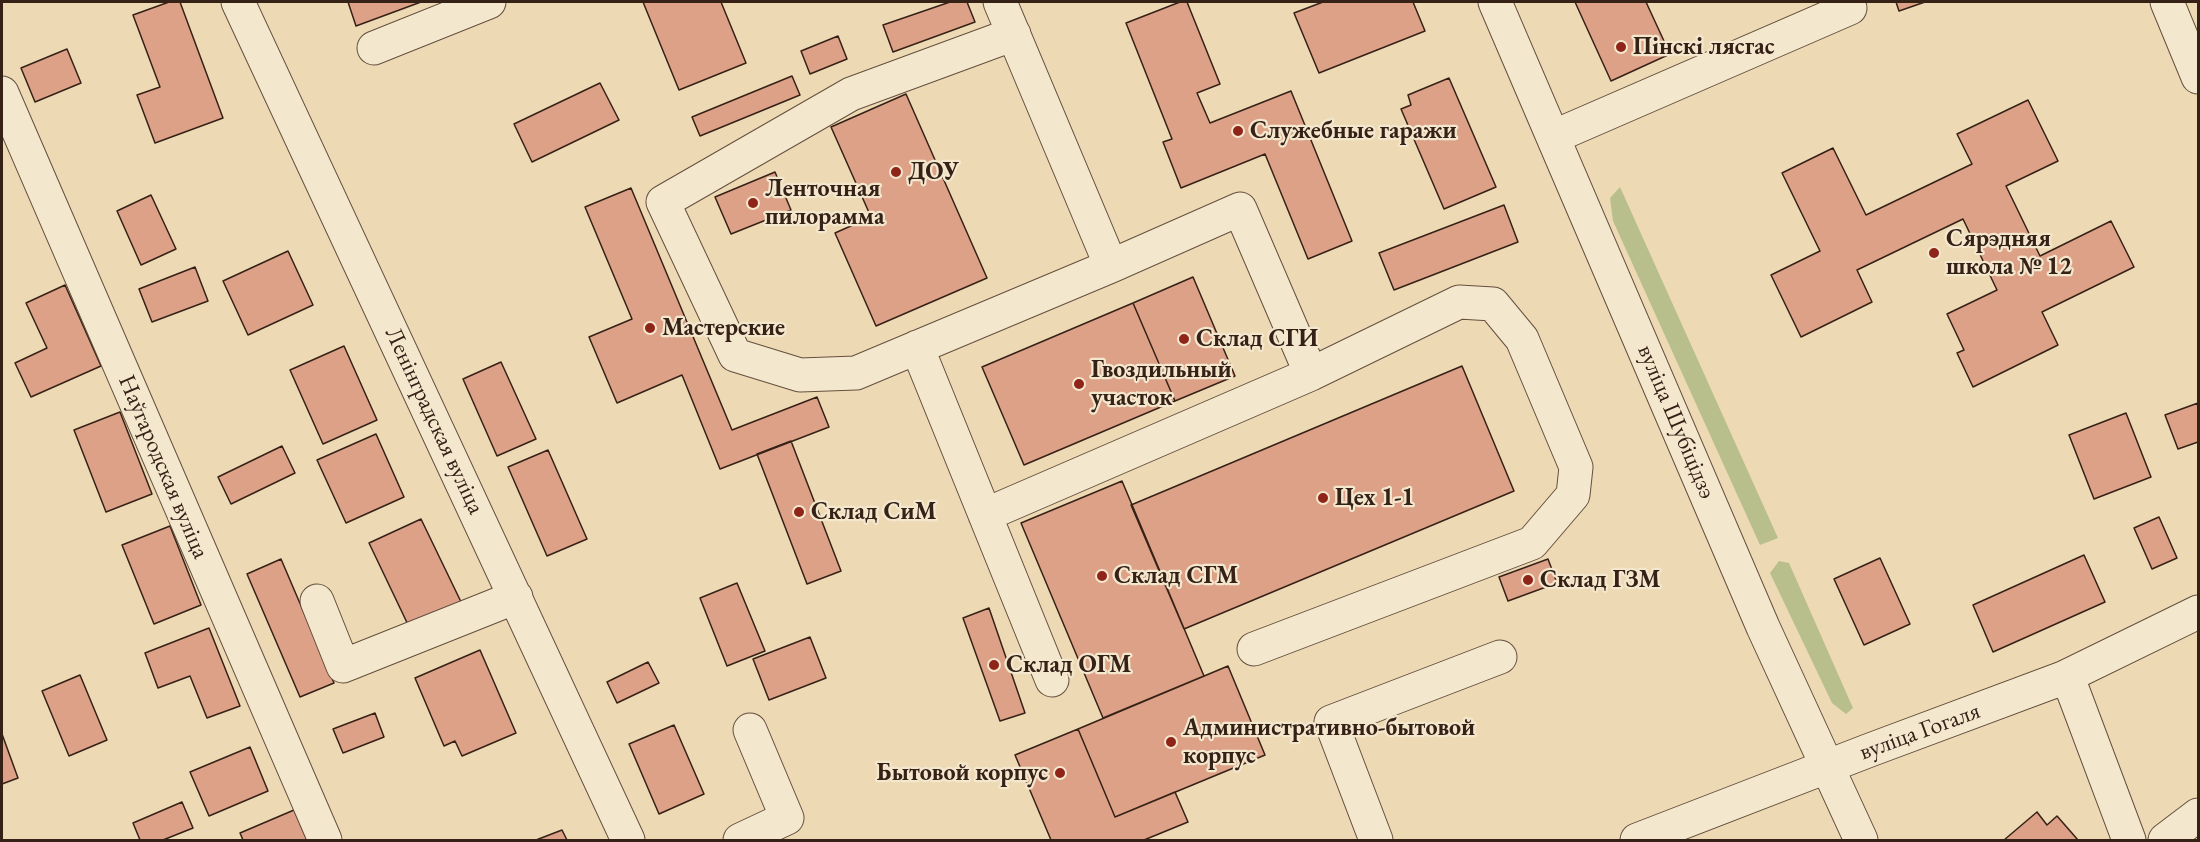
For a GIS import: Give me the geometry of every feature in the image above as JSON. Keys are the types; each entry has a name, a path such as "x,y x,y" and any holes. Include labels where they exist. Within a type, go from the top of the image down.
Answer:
{"street":[{"name":"Ленінградская вуліца","path":"238,2 628,840"},
{"path":"374,48 489,2"},
{"path":"1000,2 1111,266"},
{"name":"вуліца Шубіцідзэ","path":"1495,2 1759,616 1861,840"},
{"path":"2167,2 2199,77"},
{"path":"1553,136 1850,8"},
{"path":"1014,34 851,94 663,202 735,355 800,375 856,373 1240,209 1311,374"},
{"name":"Наўгародская вуліца","path":"2,93 325,840"},
{"path":"985,515 1311,374 1459,302 1493,304 1522,339 1576,467 1573,495 1532,543 1254,649"},
{"path":"917,347 1052,680"},
{"path":"317,601 344,666 516,597"},
{"name":"вуліца Гогаля","path":"1637,840 2063,678 2199,612"},
{"path":"1376,840 1331,722 1500,657"},
{"path":"2063,678 2073,691 2129,840"},
{"path":"740,840 787,818 750,730"},
{"path":"2165,840 2199,815"}],"green space":[{"path":"1620,187 1778,538 1760,545 1613,221 1610,198"},
{"path":"1779,561 1789,563 1853,708 1846,714 1832,703 1770,573"}],"building":[{"path":"169,2 180,2 223,118 155,143 137,95 160,87 133,15"},
{"path":"348,2 421,2 356,26"},
{"path":"643,2 721,2 746,63 679,90"},
{"path":"950,2 967,2 975,22 893,52 883,25"},
{"name":"Служебные гаражи","path":"1180,2 1187,2 1220,84 1197,93 1210,123 1291,91 1352,241 1308,259 1265,154 1181,188 1163,142 1172,139 1126,23"},
{"path":"1323,2 1413,2 1425,31 1319,73 1294,13"},
{"path":"1575,2 1646,2 1670,54 1611,81"},
{"path":"1896,2 1925,2 1899,11"},
{"path":"838,36 847,59 810,74 801,51"},
{"path":"67,49 81,83 35,102 21,68"},
{"path":"792,76 800,95 700,136 692,117"},
{"path":"1449,78 1496,187 1444,209 1401,109 1411,105 1408,95"},
{"path":"600,83 619,120 532,162 514,124"},
{"name":"ДОУ","path":"906,94 987,278 876,326 835,233 871,217 831,127"},
{"path":"2028,100 2058,161 2006,186 2040,256 2111,221 2134,267 2042,312 2058,345 1973,387 1957,353 1964,350 1947,314 1997,290 1963,219 1857,270 1872,302 1801,337 1771,275 1820,251 1782,173 1833,148 1866,215 1972,164 1957,134"},
{"name":"Ленточная пилорамма","path":"775,172 791,210 731,234 715,197"},
{"name":"Мастерские","path":"631,188 732,430 817,397 829,427 720,469 682,375 617,403 589,337 632,319 585,207"},
{"path":"151,195 176,249 141,265 117,211"},
{"path":"1504,205 1518,242 1394,290 1379,253"},
{"path":"288,251 313,305 248,335 223,281"},
{"path":"195,267 208,301 152,322 139,289"},
{"name":"Склад СГИ","path":"1193,277 1235,376 1175,401 1133,303"},
{"path":"65,285 101,366 31,397 15,363 47,348 26,303"},
{"name":"Гвоздильный участок","path":"1133,303 1175,401 1024,465 982,367"},
{"path":"344,346 377,420 323,444 290,370"},
{"path":"501,362 536,439 497,456 463,379"},
{"name":"Цех 1-1","path":"1462,366 1514,491 1184,629 1131,505"},
{"path":"2198,403 2198,442 2178,449 2165,415"},
{"path":"120,412 152,494 106,512 74,430"},
{"path":"2126,413 2151,477 2094,499 2069,435"},
{"path":"376,434 404,497 346,523 317,460"},
{"name":"Склад СиМ","path":"791,441 841,571 807,584 757,454"},
{"path":"282,446 295,473 231,504 218,477"},
{"path":"548,450 587,539 547,556 508,467"},
{"name":"Склад СГМ","path":"1122,481 1204,676 1103,718 1021,523"},
{"path":"2159,517 2177,558 2152,569 2134,528"},
{"path":"421,519 463,606 411,631 369,543"},
{"path":"170,526 201,605 154,624 122,545"},
{"path":"2084,555 2105,602 1993,652 1973,605"},
{"path":"1880,558 1910,624 1864,645 1834,579"},
{"path":"281,559 334,683 300,697 247,574"},
{"name":"Склад ГЗМ","path":"1548,559 1557,583 1508,601 1499,577"},
{"path":"737,583 765,651 727,666 700,598"},
{"name":"Склад ОГМ","path":"989,608 1025,713 1000,721 963,618"},
{"path":"209,628 240,706 207,718 190,676 158,688 145,653"},
{"path":"810,637 826,678 769,700 753,659"},
{"path":"480,650 516,733 462,756 455,741 444,746 415,678"},
{"path":"648,662 659,683 617,703 607,682"},
{"name":"Административно-бытовой корпус","path":"1228,666 1265,755 1115,817 1078,729"},
{"path":"80,675 107,740 69,756 42,691"},
{"path":"375,713 384,737 343,753 333,729"},
{"path":"674,725 704,794 659,814 629,744"},
{"name":"Бытовой корпус","path":"1078,729 1115,817 1175,792 1188,822 1144,840 1051,840 1015,755"},
{"path":"2,734 18,778 2,784"},
{"path":"250,747 268,791 209,816 190,772"},
{"path":"182,802 193,828 163,840 140,840 133,823"},
{"path":"294,810 307,840 243,840 240,833"},
{"path":"2037,812 2047,825 2057,816 2078,840 2004,840"},
{"path":"562,830 567,840 536,840"}],"place":[{"name":"Пінскі лясгас","path":"1621,47"},
{"name":"Служебные гаражи","path":"1238,131"},
{"name":"ДОУ","path":"896,172"},
{"name":"Ленточная пилорамма","path":"753,203"},
{"name":"Сярэдняя школа № 12","path":"1934,253"},
{"name":"Мастерские","path":"650,328"},
{"name":"Склад СГИ","path":"1184,339"},
{"name":"Гвоздильный участок","path":"1079,384"},
{"name":"Цех 1-1","path":"1323,498"},
{"name":"Склад СиМ","path":"799,512"},
{"name":"Склад СГМ","path":"1102,576"},
{"name":"Склад ГЗМ","path":"1528,580"},
{"name":"Склад ОГМ","path":"994,665"},
{"name":"Административно-бытовой корпус","path":"1171,742"},
{"name":"Бытовой корпус","path":"1060,773"}]}
